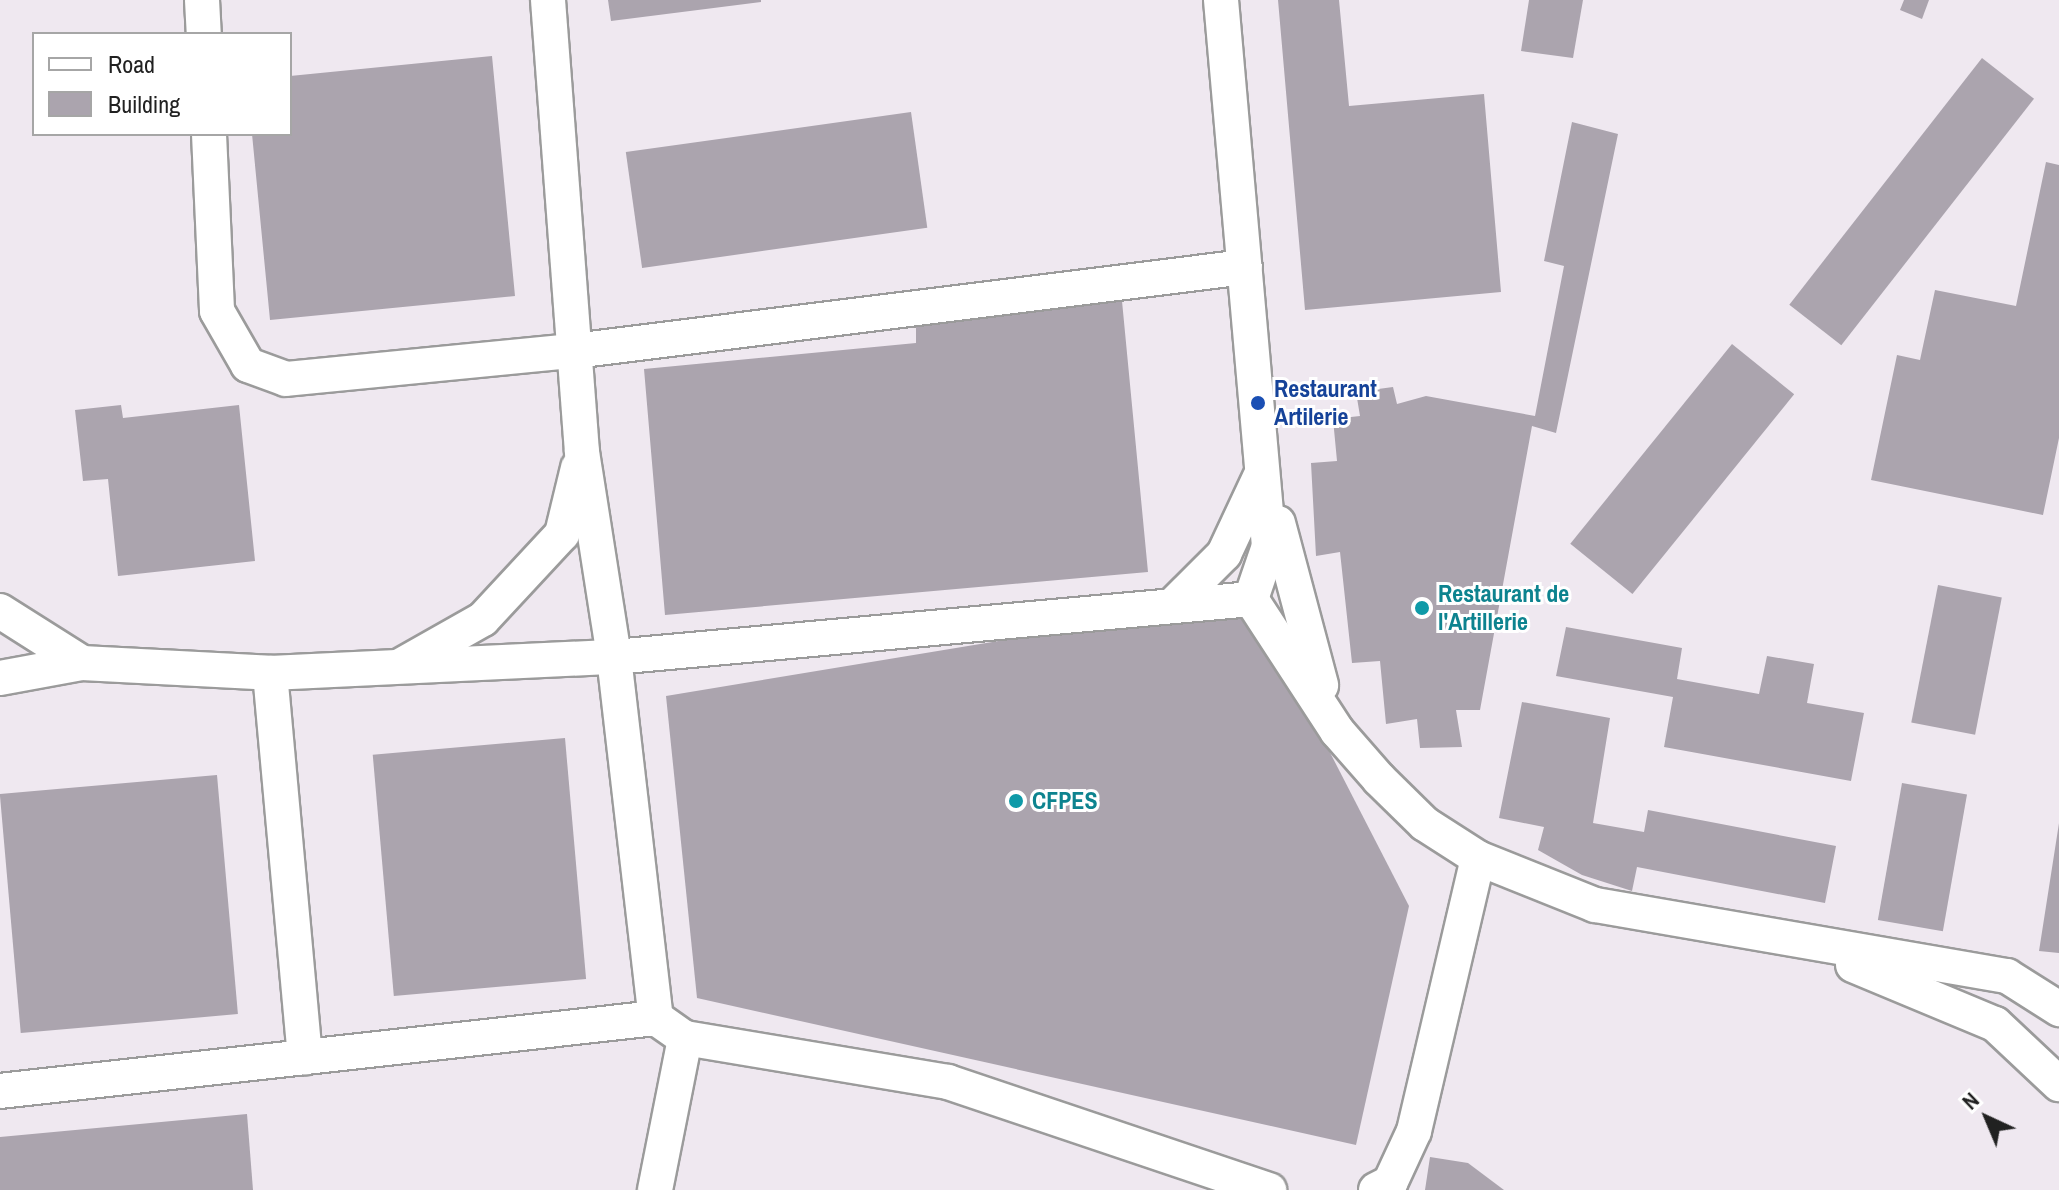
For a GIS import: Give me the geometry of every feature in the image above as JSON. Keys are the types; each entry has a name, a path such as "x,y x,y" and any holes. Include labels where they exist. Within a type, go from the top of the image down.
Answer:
{"street":[{"path":"202,0 204,32"},
{"path":"548,0 582,452 614,657 656,1018"},
{"path":"1221,0 1269,546 1251,599"},
{"path":"209,136 217,311 248,365 286,379 574,351 1245,267"},
{"path":"394,670 483,619 562,534 582,452"},
{"path":"1172,606 1224,554 1248,512 1264,465"},
{"path":"1264,465 1312,661 1337,731"},
{"path":"0,678 82,663 270,673 394,670 614,657 1251,599"},
{"path":"1251,599 1337,731 1425,824 1478,858 1595,905 1801,943 2059,985"},
{"path":"0,611 82,663"},
{"path":"270,673 305,1057"},
{"path":"1376,1190 1390,1183 1414,1131 1478,858"},
{"path":"1801,943 1995,1024 2059,1084"},
{"path":"2007,976 2059,1009"},
{"path":"0,1091 656,1018 685,1038 948,1082 1269,1190"},
{"path":"655,1190 685,1038"}],"building":[{"path":"608,0 761,0 761,2 611,21"},
{"path":"1278,0 1339,0 1349,106 1484,94 1501,292 1305,310"},
{"path":"1529,0 1583,0 1573,58 1521,51"},
{"path":"1904,0 1929,0 1922,19 1900,10"},
{"path":"492,56 515,296 270,320 252,136 292,136 292,76"},
{"path":"1982,58 2034,99 1841,345 1789,305"},
{"path":"911,112 927,228 642,268 626,152"},
{"name":"Restaurant de l'Artillerie","path":"1572,122 1618,134 1556,433 1532,426 1480,710 1456,710 1462,747 1420,748 1417,719 1386,724 1380,661 1352,663 1340,552 1316,556 1311,463 1337,461 1333,419 1360,416 1356,392 1393,387 1397,404 1426,396 1535,416 1564,266 1544,261"},
{"path":"2046,162 2059,165 2059,438 2043,515 1871,480 1897,355 1920,360 1935,290 2016,306"},
{"path":"1122,301 1148,572 665,615 644,369 916,343 916,325"},
{"path":"1732,344 1794,394 1632,594 1570,544"},
{"path":"121,405 123,418 239,405 255,561 118,576 108,479 83,481 75,410"},
{"path":"1938,585 2002,597 1975,735 1911,722"},
{"name":"CFPES","path":"1251,599 1409,906 1356,1145 697,998 666,696"},
{"path":"1566,627 1682,648 1677,679 1759,694 1767,656 1814,664 1807,703 1864,713 1851,781 1664,747 1673,697 1556,676"},
{"path":"1522,702 1610,718 1593,823 1644,832 1648,810 1836,846 1825,903 1637,867 1632,891 1582,875 1538,850 1544,827 1499,818"},
{"path":"565,738 586,979 394,996 373,755"},
{"path":"217,775 238,1014 21,1033 0,794"},
{"path":"1902,783 1967,794 1943,931 1878,920"},
{"path":"2059,823 2059,953 2039,951"},
{"path":"247,1114 253,1190 0,1190 0,1137"},
{"path":"1430,1157 1468,1163 1504,1190 1425,1190"}],"place":[{"name":"Restaurant Artilerie","path":"1258,403"},
{"name":"Restaurant de l'Artillerie","path":"1422,608"},
{"name":"CFPES","path":"1016,801"}]}
